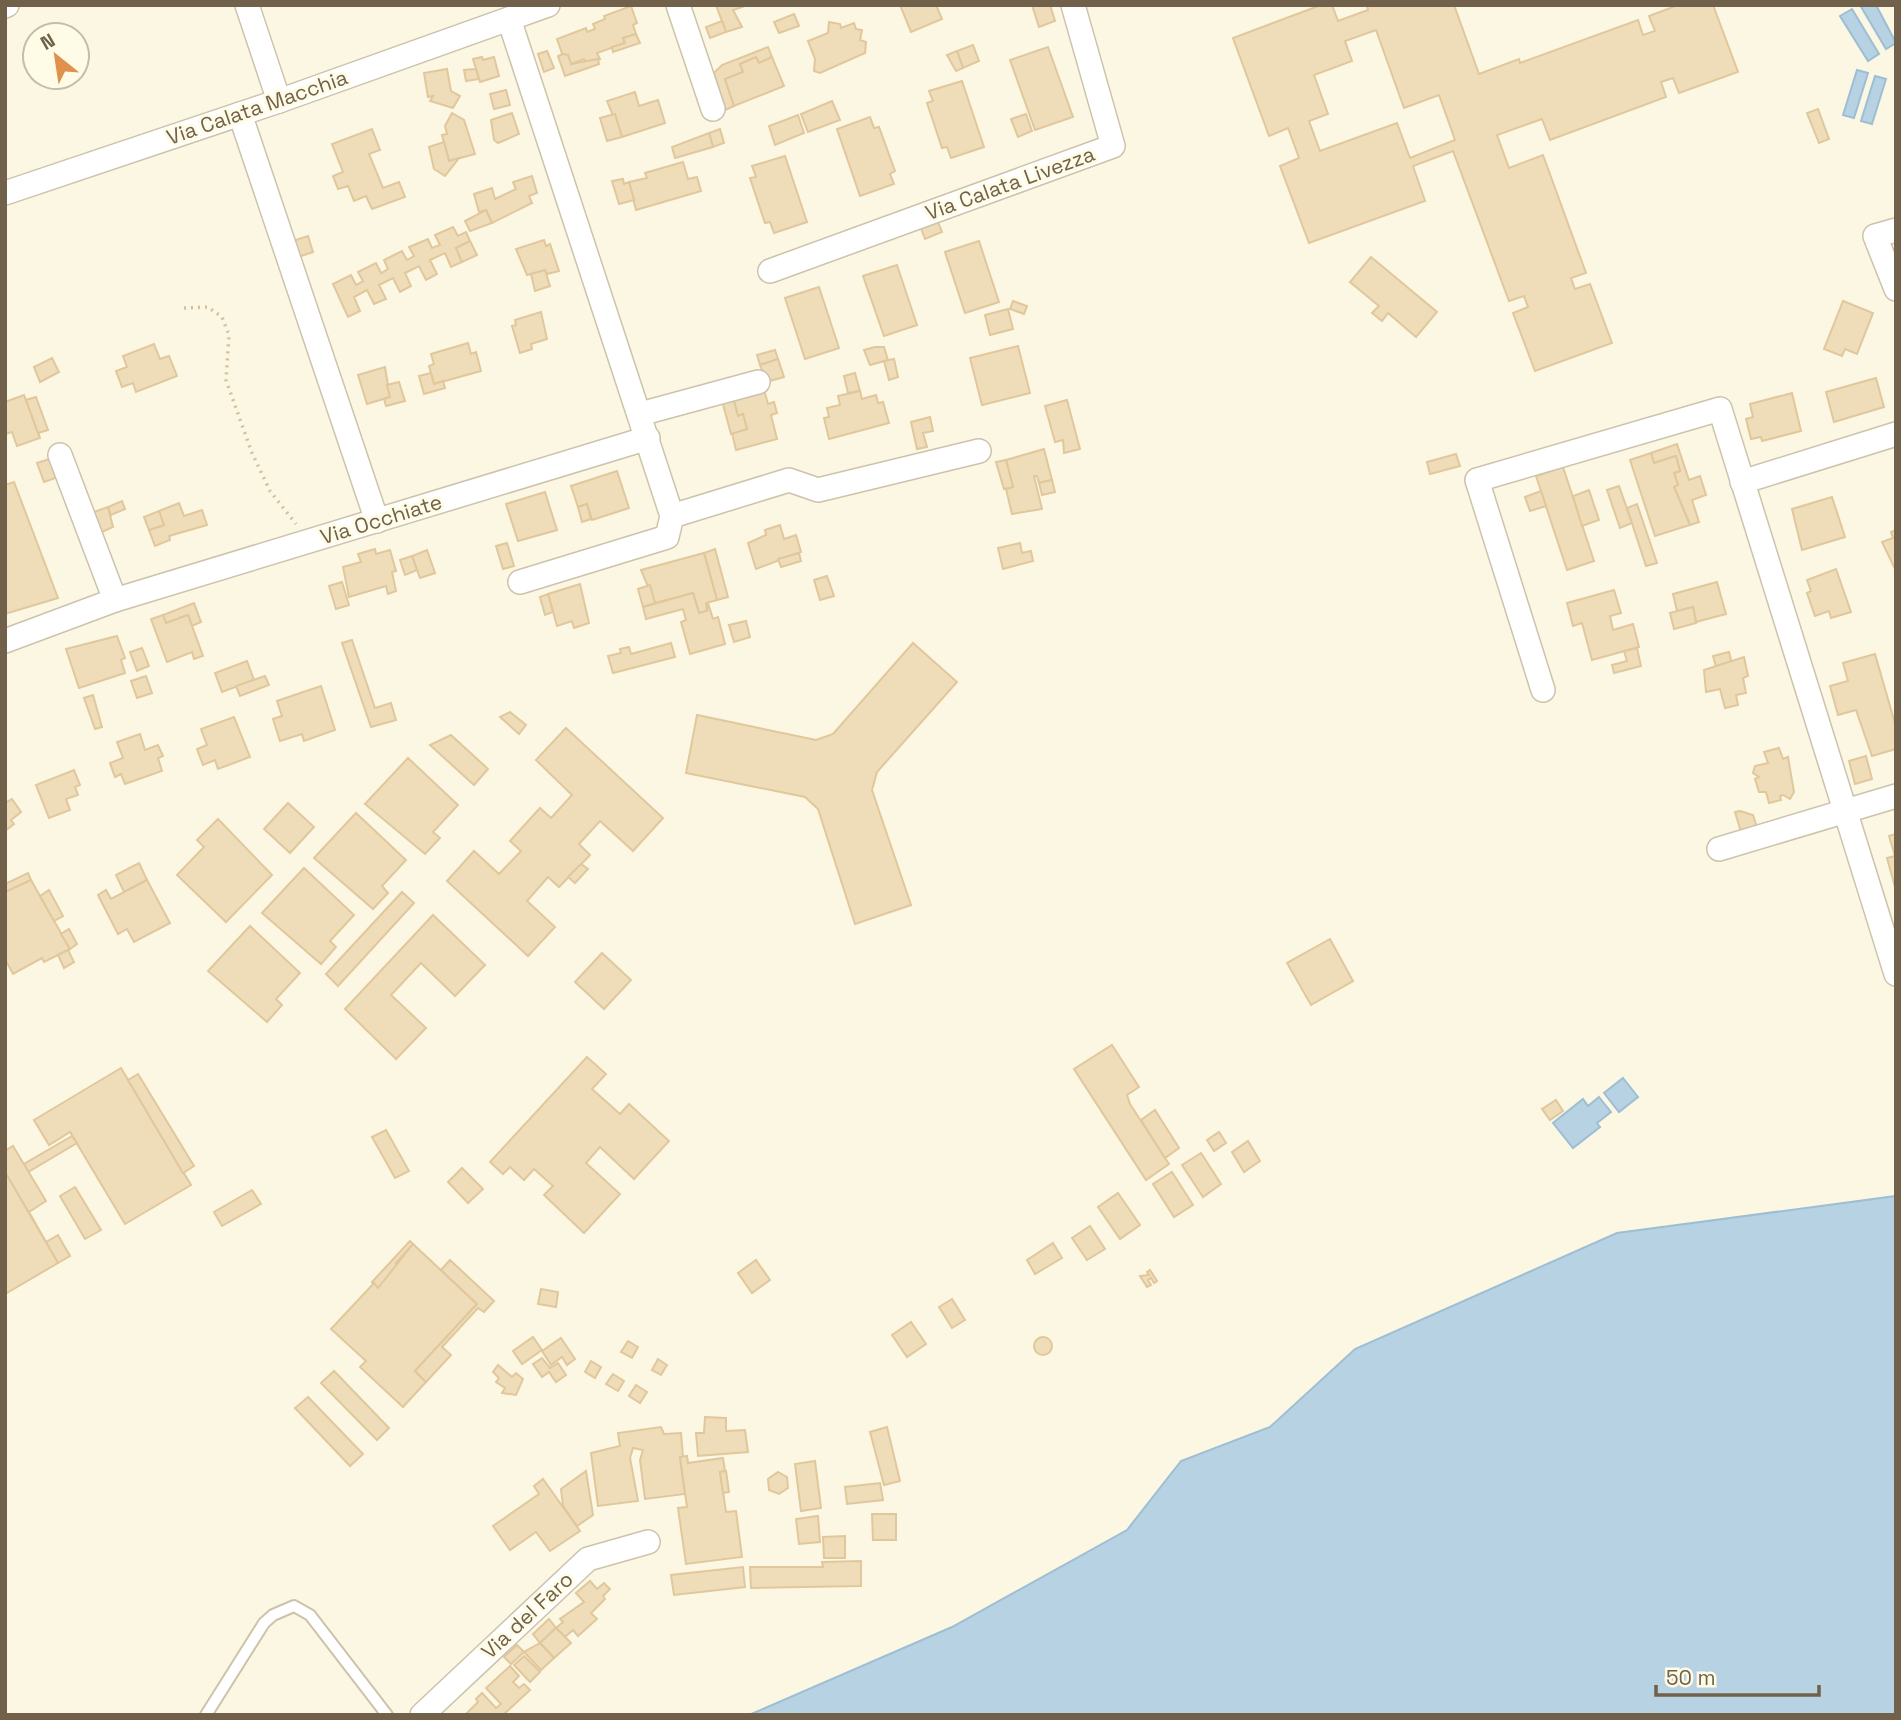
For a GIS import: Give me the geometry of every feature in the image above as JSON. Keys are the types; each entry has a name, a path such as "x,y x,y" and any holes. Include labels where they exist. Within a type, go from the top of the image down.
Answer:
{"street":[{"path":"247,5 279,101"},
{"name":"Via Calata Macchia","path":"5,193 279,101 548,5"},
{"path":"678,5 713,109"},
{"name":"Via Calata Livezza","path":"770,271 1113,146 1073,5"},
{"path":"509,19 672,516 667,537 520,582"},
{"path":"240,114 377,521"},
{"path":"1896,230 1875,236 1896,289"},
{"path":"640,414 758,382"},
{"path":"1543,690 1476,480 1720,409 1896,974"},
{"path":"1742,482 1896,434"},
{"name":"Via Occhiate","path":"5,641 115,600 648,438"},
{"path":"672,516 789,480 818,491 979,451"},
{"path":"60,455 115,600"},
{"path":"1719,849 1896,796"},
{"name":"Via del Faro","path":"422,1715 587,1559 648,1542"}],"lane":[{"path":"206,1715 264,1623 273,1615 294,1606 310,1615 387,1715"}],"path":[{"path":"184,308 208,307 222,317 229,335 226,380 252,453 270,491 311,541"}],"water":[{"path":"1860,5 1876,5 1896,43 1886,49"},
{"path":"1852,9 1879,54 1868,61 1840,16"},
{"path":"1857,70 1868,73 1854,118 1843,115"},
{"path":"1875,76 1886,79 1872,124 1861,121"},
{"path":"1623,1078 1638,1097 1619,1112 1604,1093"},
{"path":"1599,1097 1611,1112 1597,1123 1600,1127 1573,1148 1553,1123 1583,1099 1588,1106"},
{"path":"1896,1196 1896,1715 749,1715 952,1627 1127,1530 1181,1461 1270,1427 1355,1349 1617,1233"}],"building":[{"path":"716,5 748,5 733,10 742,27 726,32"},
{"path":"900,5 936,5 942,19 911,32"},
{"path":"1032,5 1050,5 1055,21 1039,27"},
{"path":"1321,5 1332,5 1338,21 1368,10 1367,5 1454,5 1479,74 1519,59 1520,63 1638,20 1643,35 1655,31 1649,16 1678,5 1713,5 1738,72 1679,93 1673,78 1661,82 1666,97 1550,140 1542,119 1497,135 1509,168 1543,155 1586,273 1571,278 1575,289 1590,284 1612,343 1535,371 1513,313 1528,307 1524,296 1509,301 1453,151 1413,166 1425,201 1309,243 1280,166 1299,158 1288,128 1269,136 1233,38","holes":["1376,30 1404,108 1439,95 1455,140 1410,158 1397,123 1320,151 1309,121 1328,114 1314,75 1352,61 1345,41"]},
{"path":"631,6 637,23 633,25 636,34 623,38 625,43 597,53 600,59 586,63 584,59 571,64 568,55 563,56 557,39 586,28 587,32 595,29 593,24 605,19 604,16"},
{"path":"794,14 799,26 779,33 774,22"},
{"path":"722,21 726,32 710,38 706,27"},
{"path":"829,22 840,24 841,28 854,23 856,29 862,30 860,40 866,42 865,53 820,73 814,71 815,59 808,41 828,33"},
{"path":"636,34 640,43 613,52 612,47 625,43 623,38"},
{"path":"973,45 979,61 963,68 957,51"},
{"path":"768,47 772,57 759,63 756,57 740,64 743,72 725,79 734,106 725,110 714,73 722,65"},
{"path":"1048,47 1073,117 1035,130 1010,60"},
{"path":"547,51 554,68 544,72 538,54"},
{"path":"957,51 963,68 956,71 947,55"},
{"path":"568,55 571,64 598,59 599,64 565,76 558,56"},
{"path":"482,57 483,60 494,57 499,76 480,82 473,59"},
{"path":"756,57 759,63 772,57 784,86 734,106 725,79 743,72 740,64"},
{"path":"447,69 451,91 460,96 453,108 430,101 433,96 428,97 424,73"},
{"path":"476,69 479,79 466,81 464,70"},
{"path":"962,81 984,147 951,158 947,147 942,148 927,103 933,101 929,91"},
{"path":"506,90 510,105 494,109 490,94"},
{"path":"635,92 639,106 658,100 665,123 622,137 607,101"},
{"path":"832,101 840,120 808,132 801,114"},
{"path":"1818,109 1829,139 1819,143 1807,113"},
{"path":"452,113 464,120 475,154 449,161 442,135 447,134 445,126"},
{"path":"512,113 519,134 498,143 494,140 491,120"},
{"path":"615,114 622,137 607,141 600,118"},
{"path":"1026,114 1032,131 1018,137 1011,119"},
{"path":"798,115 804,133 775,145 769,126"},
{"path":"870,117 874,128 879,127 895,171 890,174 894,184 860,196 837,129"},
{"path":"372,129 380,150 369,154 383,188 399,182 405,197 372,209 366,196 354,201 348,186 338,189 333,176 343,172 332,144"},
{"path":"720,129 724,143 713,147 709,133"},
{"path":"709,133 713,147 675,158 672,147"},
{"path":"444,142 449,161 459,158 445,176 434,169 429,147"},
{"path":"785,156 807,222 774,233 770,222 765,223 750,178 756,177 752,166"},
{"path":"683,162 688,179 697,177 701,191 636,210 629,182 647,178 645,173"},
{"path":"532,176 537,193 529,196 532,203 492,223 486,210 479,212 474,194 492,188 495,199 516,189 513,182"},
{"path":"623,179 624,184 629,182 634,200 619,204 612,181"},
{"path":"486,210 492,223 470,231 465,221"},
{"path":"938,222 942,232 925,239 921,228"},
{"path":"453,227 458,236 466,232 470,241 456,248 462,262 451,267 445,253 430,260 437,274 426,280 419,266 405,273 411,286 400,292 393,278 379,285 386,299 374,304 367,290 354,297 360,311 348,317 333,284 351,275 356,285 363,281 358,272 376,263 381,273 388,269 384,260 402,251 407,260 414,256 409,247 428,239 432,248 440,245 435,235"},
{"path":"308,236 313,252 298,257 293,241"},
{"path":"544,240 546,246 550,244 559,271 547,274 545,270 527,275 516,249"},
{"path":"470,241 477,255 462,262 456,248"},
{"path":"979,241 999,302 965,313 945,252"},
{"path":"1371,257 1437,312 1416,337 1388,313 1382,321 1372,313 1379,306 1350,282"},
{"path":"897,265 917,325 884,336 863,276"},
{"path":"545,270 550,286 535,291 531,274"},
{"path":"819,287 839,348 805,359 785,298"},
{"path":"1013,301 1027,306 1024,314 1010,309"},
{"path":"1843,301 1873,313 1857,354 1845,349 1842,356 1824,349"},
{"path":"1008,309 1013,329 990,335 985,315"},
{"path":"541,312 547,339 531,344 532,349 520,353 512,326 516,325 515,320"},
{"path":"468,343 471,354 476,352 481,371 434,384 429,366 434,364 431,354"},
{"path":"154,344 160,359 169,356 177,376 136,392 133,383 122,387 116,371 127,367 123,356"},
{"path":"1018,346 1030,393 982,405 970,358"},
{"path":"884,347 888,360 870,365 864,350"},
{"path":"775,350 778,359 760,365 757,355"},
{"path":"52,358 59,372 40,382 34,367"},
{"path":"778,359 784,377 766,382 760,365"},
{"path":"894,359 898,377 889,380 884,361"},
{"path":"385,367 390,397 367,404 358,375"},
{"path":"431,373 434,384 443,381 445,388 424,394 419,376"},
{"path":"855,373 860,391 848,393 844,376"},
{"path":"1876,378 1884,407 1834,422 1826,392"},
{"path":"399,382 405,401 386,406 384,399 390,397 387,385"},
{"path":"763,386 768,404 774,402 777,413 771,415 777,439 736,450 732,433 747,429 743,414 738,416 732,394"},
{"path":"860,391 862,399 876,395 878,403 883,402 889,423 829,439 824,418 829,417 827,408 840,405 838,396"},
{"path":"1792,393 1801,431 1762,441 1761,437 1751,439 1746,419 1753,417 1750,404"},
{"path":"732,394 738,416 743,414 747,429 731,434 721,397"},
{"path":"24,395 40,438 17,446 12,432 5,434 5,402"},
{"path":"36,397 48,430 38,433 26,400"},
{"path":"1067,400 1080,449 1064,453 1063,440 1055,442 1045,406"},
{"path":"930,417 933,431 923,433 927,447 917,449 911,422"},
{"path":"1677,444 1689,480 1700,476 1706,495 1692,500 1699,522 1690,525 1674,487 1678,485 1674,473 1680,471 1676,456 1654,463 1651,453"},
{"path":"1044,449 1052,480 1039,483 1037,476 1034,476 1042,509 1012,514 1006,489 1013,487 1006,460"},
{"path":"1651,453 1654,463 1676,456 1680,471 1674,473 1678,485 1674,487 1690,525 1655,536 1630,460"},
{"path":"1456,454 1460,466 1430,474 1427,462"},
{"path":"53,458 61,476 44,482 37,463"},
{"path":"1006,460 1013,487 1004,489 996,462"},
{"path":"1563,467 1594,561 1567,570 1536,476"},
{"path":"617,471 629,508 592,520 587,504 578,507 571,486"},
{"path":"1052,480 1055,492 1042,495 1039,483"},
{"path":"14,482 58,598 5,614 5,485"},
{"path":"1619,486 1632,523 1620,528 1607,490"},
{"path":"1589,490 1599,520 1582,526 1573,496"},
{"path":"1541,491 1546,506 1530,511 1525,497"},
{"path":"545,492 557,530 518,541 506,504"},
{"path":"1832,497 1845,537 1802,550 1792,509"},
{"path":"122,501 125,509 111,515 108,507"},
{"path":"179,503 184,516 202,510 207,525 169,536 170,540 155,546 149,530 164,525 159,511"},
{"path":"587,504 591,519 582,522 578,507"},
{"path":"1637,504 1657,563 1646,566 1627,508"},
{"path":"108,507 113,527 102,532 98,530 91,513"},
{"path":"159,511 164,525 149,530 144,517"},
{"path":"780,525 784,539 796,535 801,552 756,569 748,543 766,535 765,530"},
{"path":"1896,530 1896,571 1882,542 1893,538 1891,532"},
{"path":"507,543 514,566 503,569 496,546"},
{"path":"1020,543 1022,553 1031,551 1033,561 1003,569 998,548"},
{"path":"375,549 376,554 390,550 396,571 392,572 396,591 388,594 386,586 349,597 343,567 361,562 358,554"},
{"path":"715,549 728,597 717,600 704,553"},
{"path":"427,550 435,573 420,578 412,556"},
{"path":"704,553 717,600 706,603 707,611 699,613 693,593 655,603 641,570"},
{"path":"799,553 801,561 781,567 778,559"},
{"path":"412,556 417,570 405,575 400,560"},
{"path":"1836,569 1851,612 1831,618 1829,611 1815,616 1807,593 1811,591 1807,580"},
{"path":"827,576 834,596 820,600 814,580"},
{"path":"342,582 349,605 336,609 329,586"},
{"path":"1717,582 1726,614 1696,622 1693,607 1677,611 1673,594"},
{"path":"580,584 589,623 574,628 572,621 557,626 548,594"},
{"path":"650,585 655,603 643,607 638,589"},
{"path":"1614,590 1621,613 1610,616 1613,630 1633,624 1639,647 1592,660 1582,623 1573,626 1567,603"},
{"path":"693,593 699,613 707,611 708,603 713,619 718,617 725,644 690,654 681,622 686,620 683,609 646,619 643,607"},
{"path":"548,594 553,612 545,615 540,597"},
{"path":"194,603 201,622 192,626 188,615 166,623 163,615"},
{"path":"1693,607 1696,623 1674,629 1670,613"},
{"path":"163,615 166,623 188,615 203,656 194,659 192,652 167,662 151,619"},
{"path":"746,621 750,637 734,642 729,625"},
{"path":"117,636 125,658 121,660 125,673 79,688 66,649"},
{"path":"352,640 375,708 391,703 396,720 371,727 342,643"},
{"path":"671,643 675,657 613,673 608,656 621,653 620,649 629,647 631,654"},
{"path":"913,643 957,682 877,772 872,790 911,905 855,924 818,809 805,797 686,773 697,715 816,740 833,734"},
{"path":"142,648 149,666 137,671 130,652"},
{"path":"1637,648 1641,666 1614,673 1612,665 1627,661 1624,651"},
{"path":"1729,652 1732,664 1716,667 1713,656"},
{"path":"1875,654 1896,727 1896,749 1872,756 1856,710 1838,715 1830,686 1848,681 1843,663"},
{"path":"1744,657 1748,676 1743,678 1746,693 1736,695 1738,705 1725,708 1720,689 1706,692 1704,670"},
{"path":"247,661 254,680 222,692 215,673"},
{"path":"146,676 152,693 137,698 131,681"},
{"path":"265,676 269,685 240,696 236,686"},
{"path":"321,686 335,730 304,741 302,734 280,741 273,719 282,716 277,701"},
{"path":"93,695 102,727 95,729 84,698"},
{"path":"510,712 526,725 519,734 500,717"},
{"path":"234,717 250,757 218,769 215,760 203,765 197,749 207,745 201,729"},
{"path":"566,728 663,818 633,851 600,821 579,844 590,855 559,887 548,877 527,901 555,927 528,956 447,881 474,851 499,874 521,851 510,841 540,808 551,818 572,795 536,760"},
{"path":"140,734 145,750 158,745 163,756 158,758 162,771 125,784 121,774 115,777 110,763 123,758 117,742"},
{"path":"451,735 488,769 474,785 430,745"},
{"path":"1779,748 1783,759 1788,757 1794,792 1790,799 1783,795 1780,796 1781,800 1769,803 1766,792 1759,792 1755,779 1759,777 1753,773 1755,766 1768,763 1764,752"},
{"path":"1866,756 1872,779 1855,784 1849,761"},
{"path":"408,758 458,805 433,832 440,838 425,854 365,804"},
{"path":"74,770 80,785 75,787 78,795 66,799 70,810 49,818 36,785"},
{"path":"12,799 21,812 11,820 14,824 5,831 5,803"},
{"path":"288,803 314,827 290,853 264,829"},
{"path":"1735,812 1753,815 1757,827 1741,832"},
{"path":"356,813 406,860 382,886 388,893 373,909 314,858"},
{"path":"218,819 272,875 226,922 177,875 204,847 197,840"},
{"path":"1896,834 1895,887 1887,858 1895,856 1889,836"},
{"path":"139,863 147,880 124,892 116,875"},
{"path":"581,864 588,869 575,883 568,877"},
{"path":"304,868 354,915 330,941 336,947 321,964 262,913"},
{"path":"28,873 31,880 6,893 5,884"},
{"path":"31,880 70,949 44,962 42,958 13,974 5,959 5,892"},
{"path":"147,880 170,923 134,942 127,929 118,934 98,895 106,890 111,899"},
{"path":"49,890 63,916 54,921 40,896"},
{"path":"402,892 414,903 338,986 326,974"},
{"path":"433,915 485,965 455,996 421,963 391,995 426,1028 396,1059 345,1009"},
{"path":"250,926 300,973 276,999 282,1005 267,1022 208,971"},
{"path":"69,929 77,944 70,949 61,934"},
{"path":"1330,939 1353,981 1311,1005 1287,963"},
{"path":"68,950 74,962 64,968 58,955"},
{"path":"602,953 631,980 604,1009 575,982"},
{"path":"1112,1045 1139,1087 1127,1095 1130,1104 1169,1164 1146,1180 1074,1069"},
{"path":"587,1057 606,1074 592,1089 620,1114 629,1104 669,1141 634,1179 600,1147 586,1163 620,1194 584,1233 544,1195 553,1186 534,1169 524,1180 510,1167 503,1174 490,1162"},
{"path":"121,1068 191,1185 125,1224 70,1132 49,1145 34,1120"},
{"path":"138,1074 194,1166 183,1173 128,1080"},
{"path":"1556,1100 1563,1111 1550,1120 1542,1109"},
{"path":"1155,1110 1179,1148 1165,1158 1141,1120"},
{"path":"386,1130 409,1171 395,1178 372,1137"},
{"path":"1219,1132 1226,1143 1214,1151 1207,1140"},
{"path":"72,1136 77,1143 28,1172 24,1164"},
{"path":"1248,1141 1260,1161 1244,1172 1232,1152"},
{"path":"13,1146 46,1201 29,1212 46,1242 58,1235 70,1256 58,1263 5,1172 5,1151"},
{"path":"1201,1153 1221,1184 1203,1197 1182,1165"},
{"path":"462,1168 483,1189 468,1203 448,1182"},
{"path":"5,1172 58,1263 5,1294"},
{"path":"1172,1172 1193,1205 1174,1217 1153,1184"},
{"path":"75,1187 101,1230 85,1239 60,1196"},
{"path":"252,1190 261,1204 222,1226 214,1212"},
{"path":"1118,1193 1140,1225 1120,1239 1098,1207"},
{"path":"1090,1226 1105,1249 1087,1260 1072,1238"},
{"path":"410,1241 413,1244 396,1263 399,1266 378,1288 372,1282"},
{"path":"1053,1243 1062,1258 1035,1274 1027,1260"},
{"path":"413,1244 477,1304 415,1371 426,1382 403,1407 360,1367 366,1361 331,1329 374,1283 378,1288"},
{"path":"450,1260 494,1301 484,1312 478,1308 442,1347 451,1355 426,1382 415,1371 477,1304 441,1270"},
{"path":"756,1260 770,1280 752,1293 738,1273"},
{"path":"1150,1270 1157,1281 1154,1283 1151,1278 1148,1280 1151,1285 1147,1287 1140,1276 1149,1275 1147,1272"},
{"path":"541,1289 558,1292 556,1307 538,1304"},
{"path":"952,1299 965,1320 952,1328 939,1307"},
{"path":"911,1322 926,1344 907,1357 892,1335"},
{"path":"533,1337 542,1350 522,1364 513,1351"},
{"path":"1043,1337 1049,1340 1052,1346 1049,1352 1043,1355 1037,1352 1034,1346 1037,1340"},
{"path":"561,1338 575,1359 567,1365 562,1357 551,1365 542,1351"},
{"path":"628,1341 638,1347 632,1358 621,1352"},
{"path":"542,1358 550,1368 558,1363 566,1375 556,1382 549,1372 542,1377 533,1364"},
{"path":"658,1359 667,1365 661,1375 652,1370"},
{"path":"591,1361 601,1367 595,1378 585,1372"},
{"path":"498,1365 512,1377 516,1373 523,1379 516,1395 502,1393 505,1388 496,1382 499,1378 493,1372"},
{"path":"334,1371 389,1428 377,1440 321,1383"},
{"path":"613,1374 624,1381 618,1391 606,1384"},
{"path":"636,1385 647,1392 640,1403 629,1396"},
{"path":"308,1397 363,1454 350,1466 295,1408"},
{"path":"705,1417 726,1418 726,1431 745,1430 748,1452 698,1456 696,1433 704,1433"},
{"path":"661,1427 664,1434 681,1433 683,1457 680,1457 685,1494 645,1499 640,1460 643,1450 633,1448 630,1458 638,1501 598,1506 591,1453 620,1446 618,1433"},
{"path":"887,1427 900,1481 884,1485 870,1432"},
{"path":"687,1456 688,1463 723,1458 725,1471 720,1472 726,1512 736,1511 742,1557 686,1564 678,1508 687,1507 680,1457"},
{"path":"815,1461 821,1508 801,1511 795,1464"},
{"path":"586,1471 593,1515 577,1526 563,1506 561,1489"},
{"path":"726,1471 729,1492 723,1493 720,1472"},
{"path":"778,1472 787,1477 788,1488 779,1494 769,1490 768,1479"},
{"path":"543,1479 580,1531 550,1551 536,1532 510,1550 493,1526 539,1494 534,1486"},
{"path":"880,1483 883,1500 847,1504 845,1487"},
{"path":"872,1514 896,1514 896,1540 873,1540"},
{"path":"818,1516 820,1542 799,1544 796,1519"},
{"path":"845,1536 845,1558 824,1558 823,1537"},
{"path":"861,1561 861,1586 751,1588 750,1567 823,1567 822,1562"},
{"path":"743,1567 745,1587 674,1595 671,1575"},
{"path":"590,1581 597,1589 604,1583 610,1589 603,1596 605,1599 591,1613 597,1619 578,1636 573,1630 565,1637 556,1628 563,1622 560,1619 584,1602 576,1593"},
{"path":"549,1619 556,1628 540,1643 533,1634"},
{"path":"556,1628 571,1643 554,1658 540,1643"},
{"path":"540,1643 554,1658 541,1670 524,1652"},
{"path":"517,1645 524,1652 511,1664 504,1657"},
{"path":"524,1656 540,1672 530,1682 514,1665"},
{"path":"510,1666 519,1676 513,1682 519,1688 524,1684 530,1690 503,1715 465,1715 478,1702 476,1699 482,1693 496,1708 501,1704 486,1688"}]}
